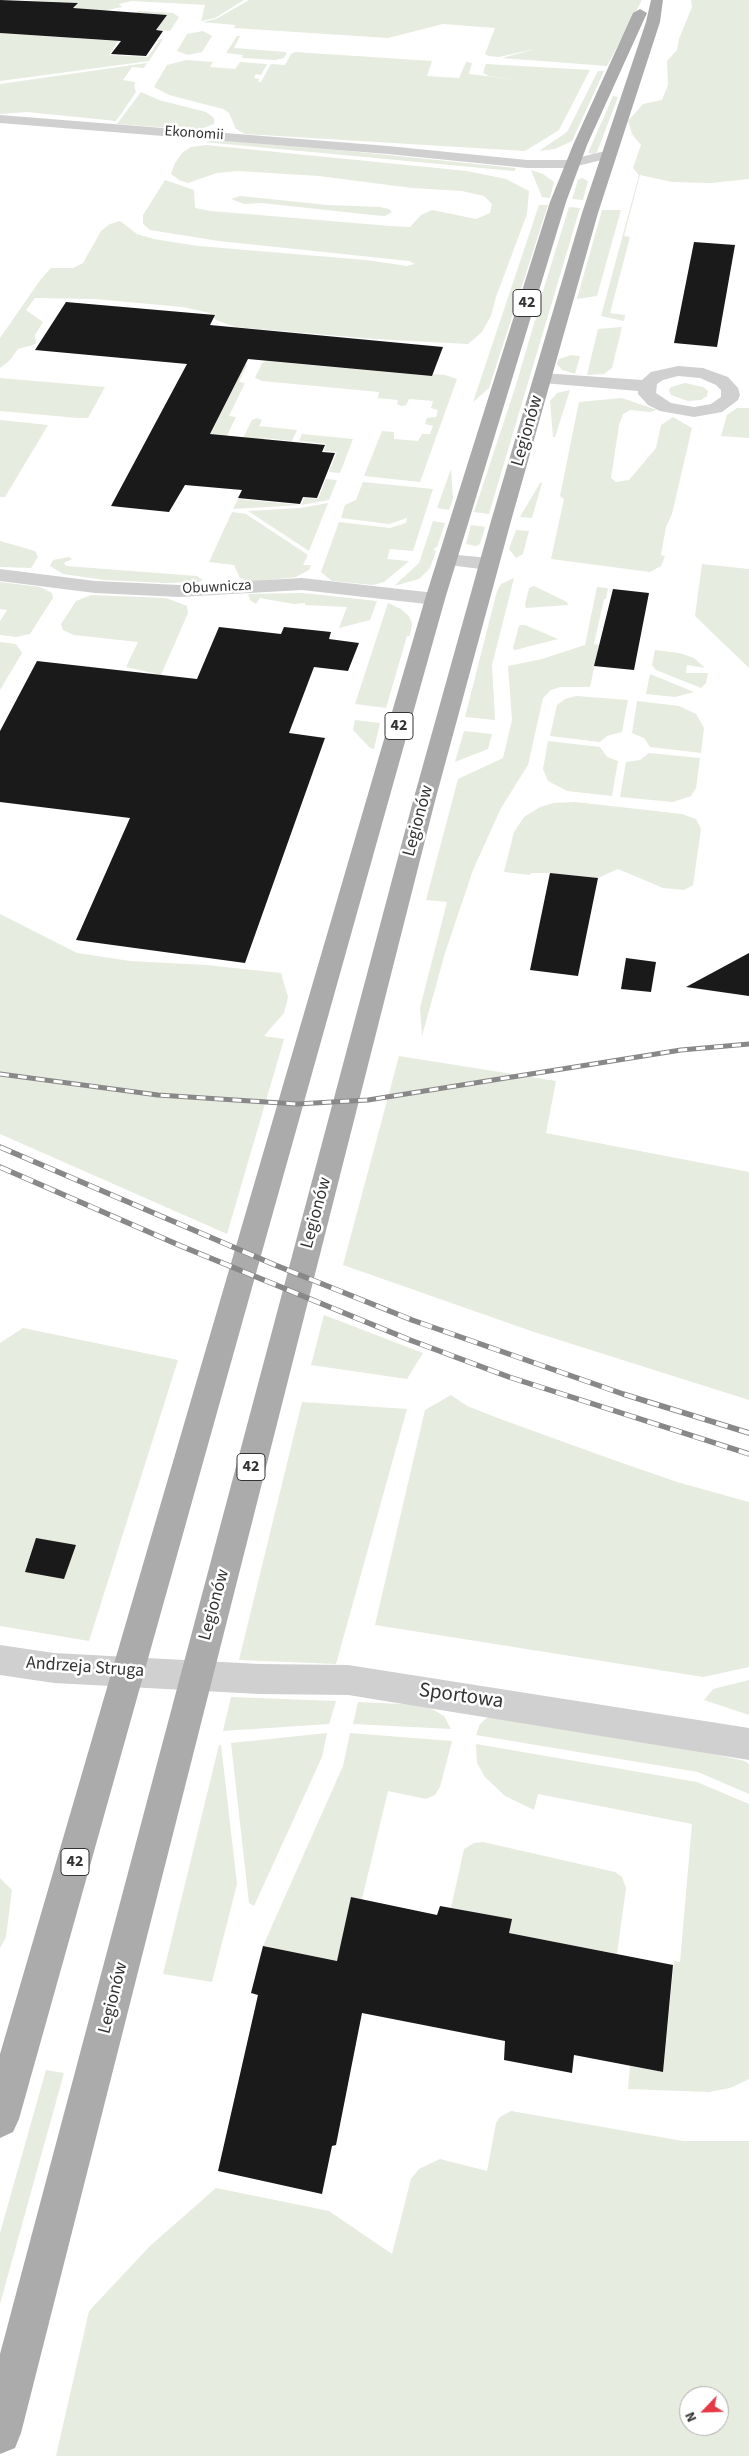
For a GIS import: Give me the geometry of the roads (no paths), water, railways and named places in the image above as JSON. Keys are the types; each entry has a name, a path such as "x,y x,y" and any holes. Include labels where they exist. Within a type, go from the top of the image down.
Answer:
{"main road":[{"name":"42","path":"0,2119 435,599 564,187 580,145 645,0"},
{"name":"Legionów","path":"0,2433 94,2079 410,856 489,564 599,185 653,22 657,0"}],"street":[{"name":"Ekonomii","path":"0,119 574,163 609,154"},
{"name":"Ekonomii","path":"529,159 580,145"},
{"name":"Ekonomii","path":"529,159 553,173 564,187"},
{"path":"574,163 590,172 599,185"},
{"path":"543,378 647,386 657,376 678,371 690,371 714,376 729,388 731,395"},
{"path":"647,386 648,394 654,401 681,411 694,412 716,408 724,404 731,395"},
{"path":"731,395 749,396"},
{"path":"447,560 489,564"},
{"name":"Obuwnicza","path":"0,576 95,587 179,591 302,584 435,599"},
{"name":"Andrzeja Struga","path":"0,1660 54,1668 171,1674"},
{"name":"Sportowa","path":"171,1674 348,1680 749,1744"}],"railway":[{"path":"0,1074 158,1095 297,1104 368,1100 681,1050 749,1044"},
{"path":"0,1147 275,1265 412,1320 623,1394 749,1433"},
{"path":"0,1167 181,1246 410,1340 509,1377 749,1454"}]}
